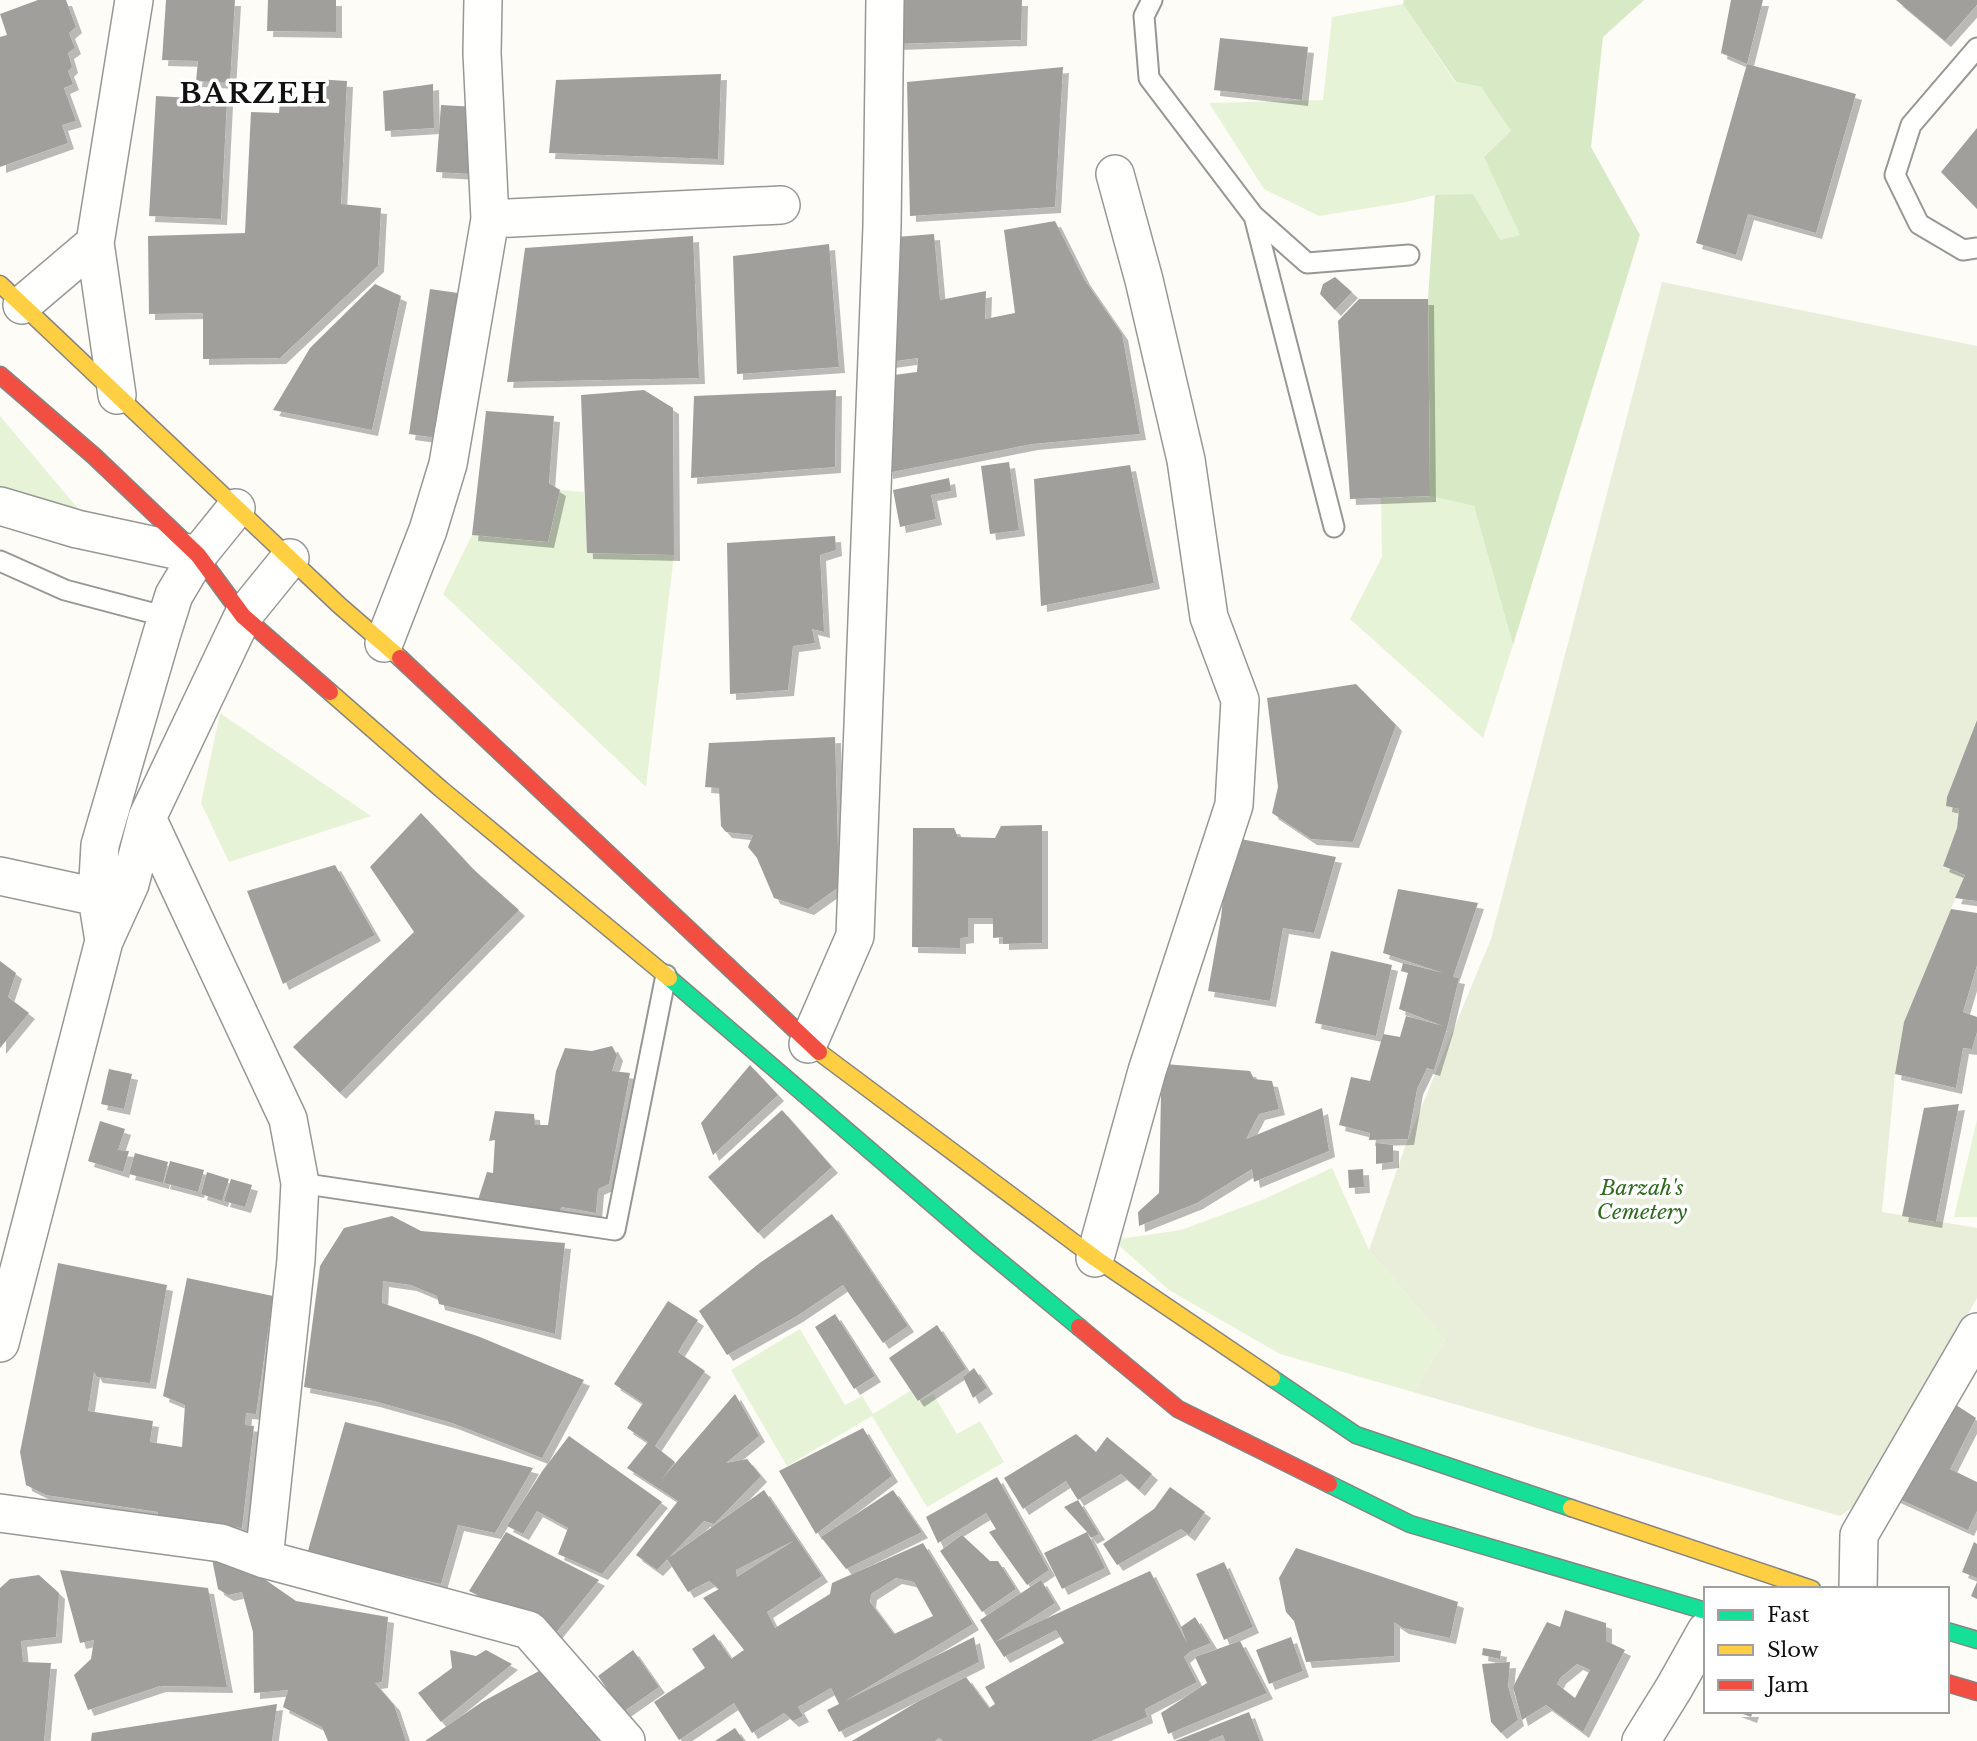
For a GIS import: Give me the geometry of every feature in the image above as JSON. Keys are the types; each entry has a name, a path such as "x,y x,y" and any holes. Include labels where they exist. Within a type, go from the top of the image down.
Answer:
{"main road":[{"path":"11,295 808,1044 1095,1258 1356,1435 1806,1587"},
{"path":"0,375 94,456 198,555 243,616 441,789 666,975 980,1245 1178,1409 1410,1524 1704,1610"},
{"path":"1949,1632 1977,1640"},
{"path":"1949,1685 1977,1692"}],"street":[{"path":"117,395 95,243 134,0"},
{"path":"384,643 428,530 448,464 490,219 482,53 483,0"},
{"path":"808,1044 855,936 882,226 885,0"},
{"path":"1095,1258 1147,1071 1234,805 1240,700 1209,618 1186,460 1144,280 1115,174"},
{"path":"490,219 781,205"},
{"path":"11,295 95,243"},
{"path":"0,506 77,529 198,555"},
{"path":"0,1343 104,941 110,898 100,845 174,595 198,555 236,508"},
{"path":"5,871 110,898 130,884 147,818 243,616 289,558"},
{"path":"147,818 288,1119 300,1183 296,1260 264,1559"},
{"path":"1858,1587 1859,1535 1977,1332"},
{"path":"0,1513 221,1544 264,1559 529,1630 626,1741"},
{"path":"1641,1741 1704,1635"}],"lane":[{"path":"1152,0 1144,16 1149,78 1253,215 1307,263 1409,255"},
{"path":"1977,48 1911,125 1895,175 1919,224 1963,250 1977,248"},
{"path":"1253,215 1334,527"},
{"path":"0,561 65,590 167,617"},
{"path":"300,1183 615,1230 666,975"}],"green space":[{"path":"1404,0 1644,0 1603,37 1591,147 1640,235 1513,645 1474,506 1430,496 1428,299 1435,195 1473,194 1500,240 1520,235 1484,157 1511,131 1481,87 1456,82 1403,4"},
{"path":"1403,4 1455,82 1481,87 1512,131 1484,157 1521,235 1500,240 1435,195 1319,216 1264,189 1209,103 1323,100 1332,17"},
{"name":"Barzah's Cemetery","path":"1662,282 1977,346 1977,719 1947,797 1946,806 1959,809 1957,828 1943,866 1965,875 1904,1022 1895,1074 1882,1212 1977,1228 1977,1298 1869,1495 1840,1516 1413,1392 1445,1340 1369,1250 1405,1147 1491,939"},
{"path":"0,416 81,512 0,487"},
{"path":"560,490 584,492 588,553 674,555 646,787 443,594 472,535 548,542"},
{"path":"1430,496 1474,506 1513,645 1483,738 1350,619 1382,557 1381,498"},
{"path":"220,713 371,816 229,862 201,803"},
{"path":"1977,1120 1977,1217 1954,1217"},
{"path":"1332,1168 1369,1250 1445,1340 1413,1392 1280,1354 1169,1290 1113,1240 1181,1230 1262,1200"},
{"path":"800,1329 845,1405 862,1396 873,1414 912,1390 919,1402 933,1394 957,1434 980,1421 1004,1462 927,1507 872,1416 787,1466 731,1370"}],"building":[{"path":"38,0 66,0 76,27 69,33 75,48 68,53 72,67 68,71 73,84 64,88 76,121 62,125 68,143 0,167 0,37 7,35 0,14"},
{"path":"166,0 235,0 230,83 196,81 198,61 162,60"},
{"path":"268,0 336,0 336,32 267,31"},
{"path":"893,0 1022,0 1021,40 893,44"},
{"path":"1731,0 1763,0 1747,64 1721,53"},
{"path":"1896,0 1977,0 1977,5 1945,41"},
{"path":"1220,38 1308,47 1302,100 1214,90"},
{"path":"1747,64 1856,94 1816,233 1748,214 1736,255 1696,243"},
{"path":"1063,67 1055,207 910,216 907,82"},
{"path":"721,74 718,159 549,153 556,80"},
{"path":"315,79 347,81 341,204 381,208 378,266 280,358 203,359 203,313 149,314 148,236 245,233 251,112 279,113 280,102 314,103"},
{"path":"433,84 434,128 385,131 383,91"},
{"path":"156,96 227,100 221,219 149,216"},
{"path":"441,105 477,107 472,174 436,172"},
{"path":"1977,128 1977,209 1941,172"},
{"path":"1055,221 1084,279 1122,334 1140,434 1032,444 887,473 886,376 917,372 918,358 889,362 886,340 896,338 896,237 934,234 940,300 986,291 985,319 1015,313 1004,230"},
{"path":"693,236 699,378 507,382 525,248"},
{"path":"829,244 839,367 737,374 733,256"},
{"path":"1335,277 1352,292 1335,310 1320,294 1323,284"},
{"path":"375,284 401,296 372,430 273,410 310,348"},
{"path":"430,289 465,294 444,439 409,434"},
{"path":"1359,299 1428,299 1430,496 1350,499 1338,321"},
{"path":"644,390 673,408 674,555 587,553 581,395"},
{"path":"836,390 835,467 691,478 694,396"},
{"path":"486,411 554,416 549,483 560,490 548,542 472,535"},
{"path":"1009,462 1019,530 990,534 981,466"},
{"path":"1130,465 1154,583 1041,606 1034,479"},
{"path":"949,478 951,491 931,495 936,519 900,527 893,490"},
{"path":"835,536 836,550 820,555 824,632 812,629 815,643 793,646 788,690 730,694 727,543"},
{"path":"1356,684 1396,725 1353,842 1311,839 1272,813 1278,787 1267,698"},
{"path":"1977,720 1977,901 1955,898 1965,875 1943,866 1957,828 1959,809 1946,806 1947,797"},
{"path":"835,737 839,887 808,909 774,898 757,858 748,847 753,835 726,832 721,826 719,788 705,787 709,743"},
{"path":"421,813 473,869 519,910 340,1093 293,1047 414,932 370,867"},
{"path":"1042,825 1042,943 1003,944 1003,937 993,938 993,918 968,918 968,937 960,938 960,948 912,947 913,828 954,828 958,837 995,838 1001,826"},
{"path":"1230,837 1336,857 1314,933 1283,928 1270,1001 1208,991 1221,917"},
{"path":"335,865 375,935 283,984 247,891"},
{"path":"1398,889 1478,903 1453,977 1459,978 1447,1028 1434,1070 1427,1068 1417,1089 1408,1139 1369,1140 1370,1133 1339,1125 1351,1077 1370,1081 1383,1034 1400,1037 1406,1016 1443,1026 1399,1009 1408,973 1401,971 1403,963 1443,973 1383,953"},
{"path":"1951,909 1977,913 1977,965 1963,1012 1977,1017 1977,1032 1972,1049 1963,1048 1956,1088 1895,1074 1904,1022"},
{"path":"1331,951 1392,965 1376,1036 1315,1023"},
{"path":"0,961 16,973 8,997 29,1013 0,1048"},
{"path":"612,1046 617,1055 612,1071 630,1073 609,1184 598,1189 596,1213 562,1207 559,1212 478,1200 487,1172 493,1173 495,1140 489,1141 495,1111 534,1114 535,1125 548,1125 556,1071 565,1048 592,1051"},
{"path":"1165,1064 1250,1071 1254,1079 1272,1081 1279,1109 1259,1114 1246,1139 1322,1108 1329,1151 1254,1182 1252,1169 1197,1203 1139,1226 1138,1212 1159,1193 1161,1094"},
{"path":"750,1065 778,1095 713,1155 701,1123"},
{"path":"109,1069 132,1074 124,1109 101,1104"},
{"path":"1959,1104 1936,1222 1902,1216 1924,1108"},
{"path":"782,1110 832,1167 758,1233 708,1177"},
{"path":"100,1121 125,1129 118,1150 129,1151 123,1172 88,1161"},
{"path":"1376,1143 1393,1145 1393,1162 1376,1164"},
{"path":"135,1153 168,1162 163,1183 129,1174"},
{"path":"170,1161 204,1170 198,1192 164,1183"},
{"path":"1363,1169 1364,1187 1349,1188 1348,1170"},
{"path":"207,1172 229,1179 222,1201 201,1194"},
{"path":"231,1179 252,1185 245,1207 224,1201"},
{"path":"832,1214 908,1326 883,1343 843,1285 797,1316 727,1355 699,1311 761,1262"},
{"path":"392,1216 421,1231 565,1243 555,1334 439,1304 437,1296 411,1285 383,1281 382,1303 480,1337 584,1380 542,1458 452,1423 374,1401 304,1387 320,1266 344,1228"},
{"path":"58,1263 167,1285 150,1383 97,1377 94,1372 88,1411 153,1421 150,1442 182,1447 185,1405 163,1396 187,1278 273,1296 256,1414 246,1413 245,1425 254,1426 242,1528 157,1518 158,1512 46,1495 26,1485 20,1452"},
{"path":"668,1301 698,1320 678,1352 705,1371 655,1446 675,1462 661,1480 735,1394 759,1436 726,1463 747,1459 761,1476 714,1524 704,1521 657,1570 636,1555 678,1501 627,1468 648,1442 627,1428 643,1403 614,1384"},
{"path":"835,1314 875,1376 854,1389 815,1327"},
{"path":"937,1325 966,1369 918,1401 889,1358"},
{"path":"974,1368 987,1388 973,1398 963,1377"},
{"path":"1950,1401 1976,1418 1950,1469 1977,1482 1977,1511 1968,1530 1890,1495"},
{"path":"345,1422 533,1468 495,1533 458,1525 441,1584 307,1554"},
{"path":"863,1428 892,1476 816,1534 779,1471"},
{"path":"1076,1434 1096,1452 1107,1437 1152,1474 1139,1490 1121,1474 1078,1500 1066,1481 1023,1509 1004,1478"},
{"path":"569,1436 662,1502 602,1574 558,1554 568,1528 537,1511 523,1534 507,1526 543,1470"},
{"path":"997,1477 1049,1570 1027,1585 989,1532 996,1529 986,1513 938,1543 926,1517"},
{"path":"1170,1487 1205,1512 1189,1535 1181,1529 1117,1565 1103,1544 1154,1509"},
{"path":"764,1490 822,1576 767,1612 775,1628 830,1594 832,1583 923,1543 973,1624 845,1701 974,1637 979,1662 839,1732 827,1710 839,1704 831,1688 798,1707 803,1716 793,1721 784,1713 752,1733 734,1703 679,1740 654,1702 705,1668 692,1649 714,1634 731,1659 744,1650 703,1598 719,1589 709,1581 688,1592 667,1559","holes":["795,1540 737,1577 736,1570","896,1578 914,1582 933,1616 894,1634 870,1602 871,1594"]},
{"path":"893,1490 922,1532 846,1569 821,1537"},
{"path":"1078,1500 1099,1534 1091,1538 1064,1507"},
{"path":"506,1532 599,1580 555,1634 469,1591"},
{"path":"1087,1532 1105,1568 1062,1589 1044,1553"},
{"path":"962,1535 990,1561 998,1561 1016,1589 982,1612 940,1551"},
{"path":"1974,1542 1977,1544 1977,1578 1962,1572"},
{"path":"1296,1548 1458,1602 1450,1638 1403,1628 1394,1622 1394,1656 1306,1662 1294,1621 1286,1612 1279,1578"},
{"path":"210,1549 221,1549 296,1601 388,1617 382,1682 375,1683 394,1705 406,1741 328,1741 322,1727 283,1707 288,1690 254,1693 253,1632 242,1592 228,1595 218,1589"},
{"path":"1224,1562 1253,1627 1224,1640 1196,1574"},
{"path":"60,1570 208,1588 227,1687 160,1686 88,1710 74,1675 91,1659 94,1640 80,1643"},
{"path":"1150,1571 1187,1643 1181,1627 1195,1617 1211,1643 1191,1651 1184,1657 1197,1682 1145,1709 1147,1717 1091,1741 943,1741 939,1738 935,1741 852,1741 917,1702 966,1677 989,1708 995,1704 985,1687 1064,1643 1056,1630 1004,1657 980,1620 1041,1580 1055,1603 995,1642"},
{"path":"39,1575 59,1593 56,1637 21,1641 23,1662 51,1663 44,1741 0,1741 0,1588 10,1579"},
{"path":"1977,1582 1977,1599 1971,1596"},
{"path":"1565,1610 1606,1623 1606,1641 1625,1650 1583,1732 1546,1705 1522,1720 1513,1687 1547,1622 1560,1627","holes":["1577,1664 1590,1670 1575,1698 1557,1684 1560,1678"]},
{"path":"1291,1637 1303,1671 1269,1684 1256,1650"},
{"path":"1240,1641 1267,1693 1168,1734 1161,1713 1207,1683 1195,1657"},
{"path":"1483,1648 1501,1651 1500,1659 1482,1655"},
{"path":"450,1650 476,1656 486,1650 512,1664 441,1722 418,1693 452,1668"},
{"path":"633,1650 659,1687 623,1712 598,1676"},
{"path":"1510,1662 1508,1686 1518,1720 1501,1733 1491,1722 1482,1664"},
{"path":"539,1671 575,1699 603,1737 597,1741 425,1741 482,1702"},
{"path":"277,1704 272,1741 91,1741 92,1733"},
{"path":"1249,1712 1260,1741 1225,1741 1223,1735 1208,1741 1175,1741"},
{"path":"735,1728 744,1741 715,1741"}],"traffic: fast":[{"path":"669,978 1079,1327"},
{"path":"1272,1378 1356,1435 1571,1508"},
{"path":"1329,1484 1410,1524 1704,1610"},
{"path":"1949,1632 1977,1640"}],"traffic: slow":[{"path":"0,284 339,605 400,658"},
{"path":"330,692 441,789 669,978"},
{"path":"819,1052 1095,1258 1272,1378"},
{"path":"1571,1508 1806,1587"}],"traffic: jam":[{"path":"0,375 94,456 198,555 243,616 330,692"},
{"path":"400,658 819,1052"},
{"path":"1079,1327 1178,1409 1329,1484"},
{"path":"1949,1684 1977,1692"}],"district":[{"name":"BARZEH","path":"254,93"}]}
